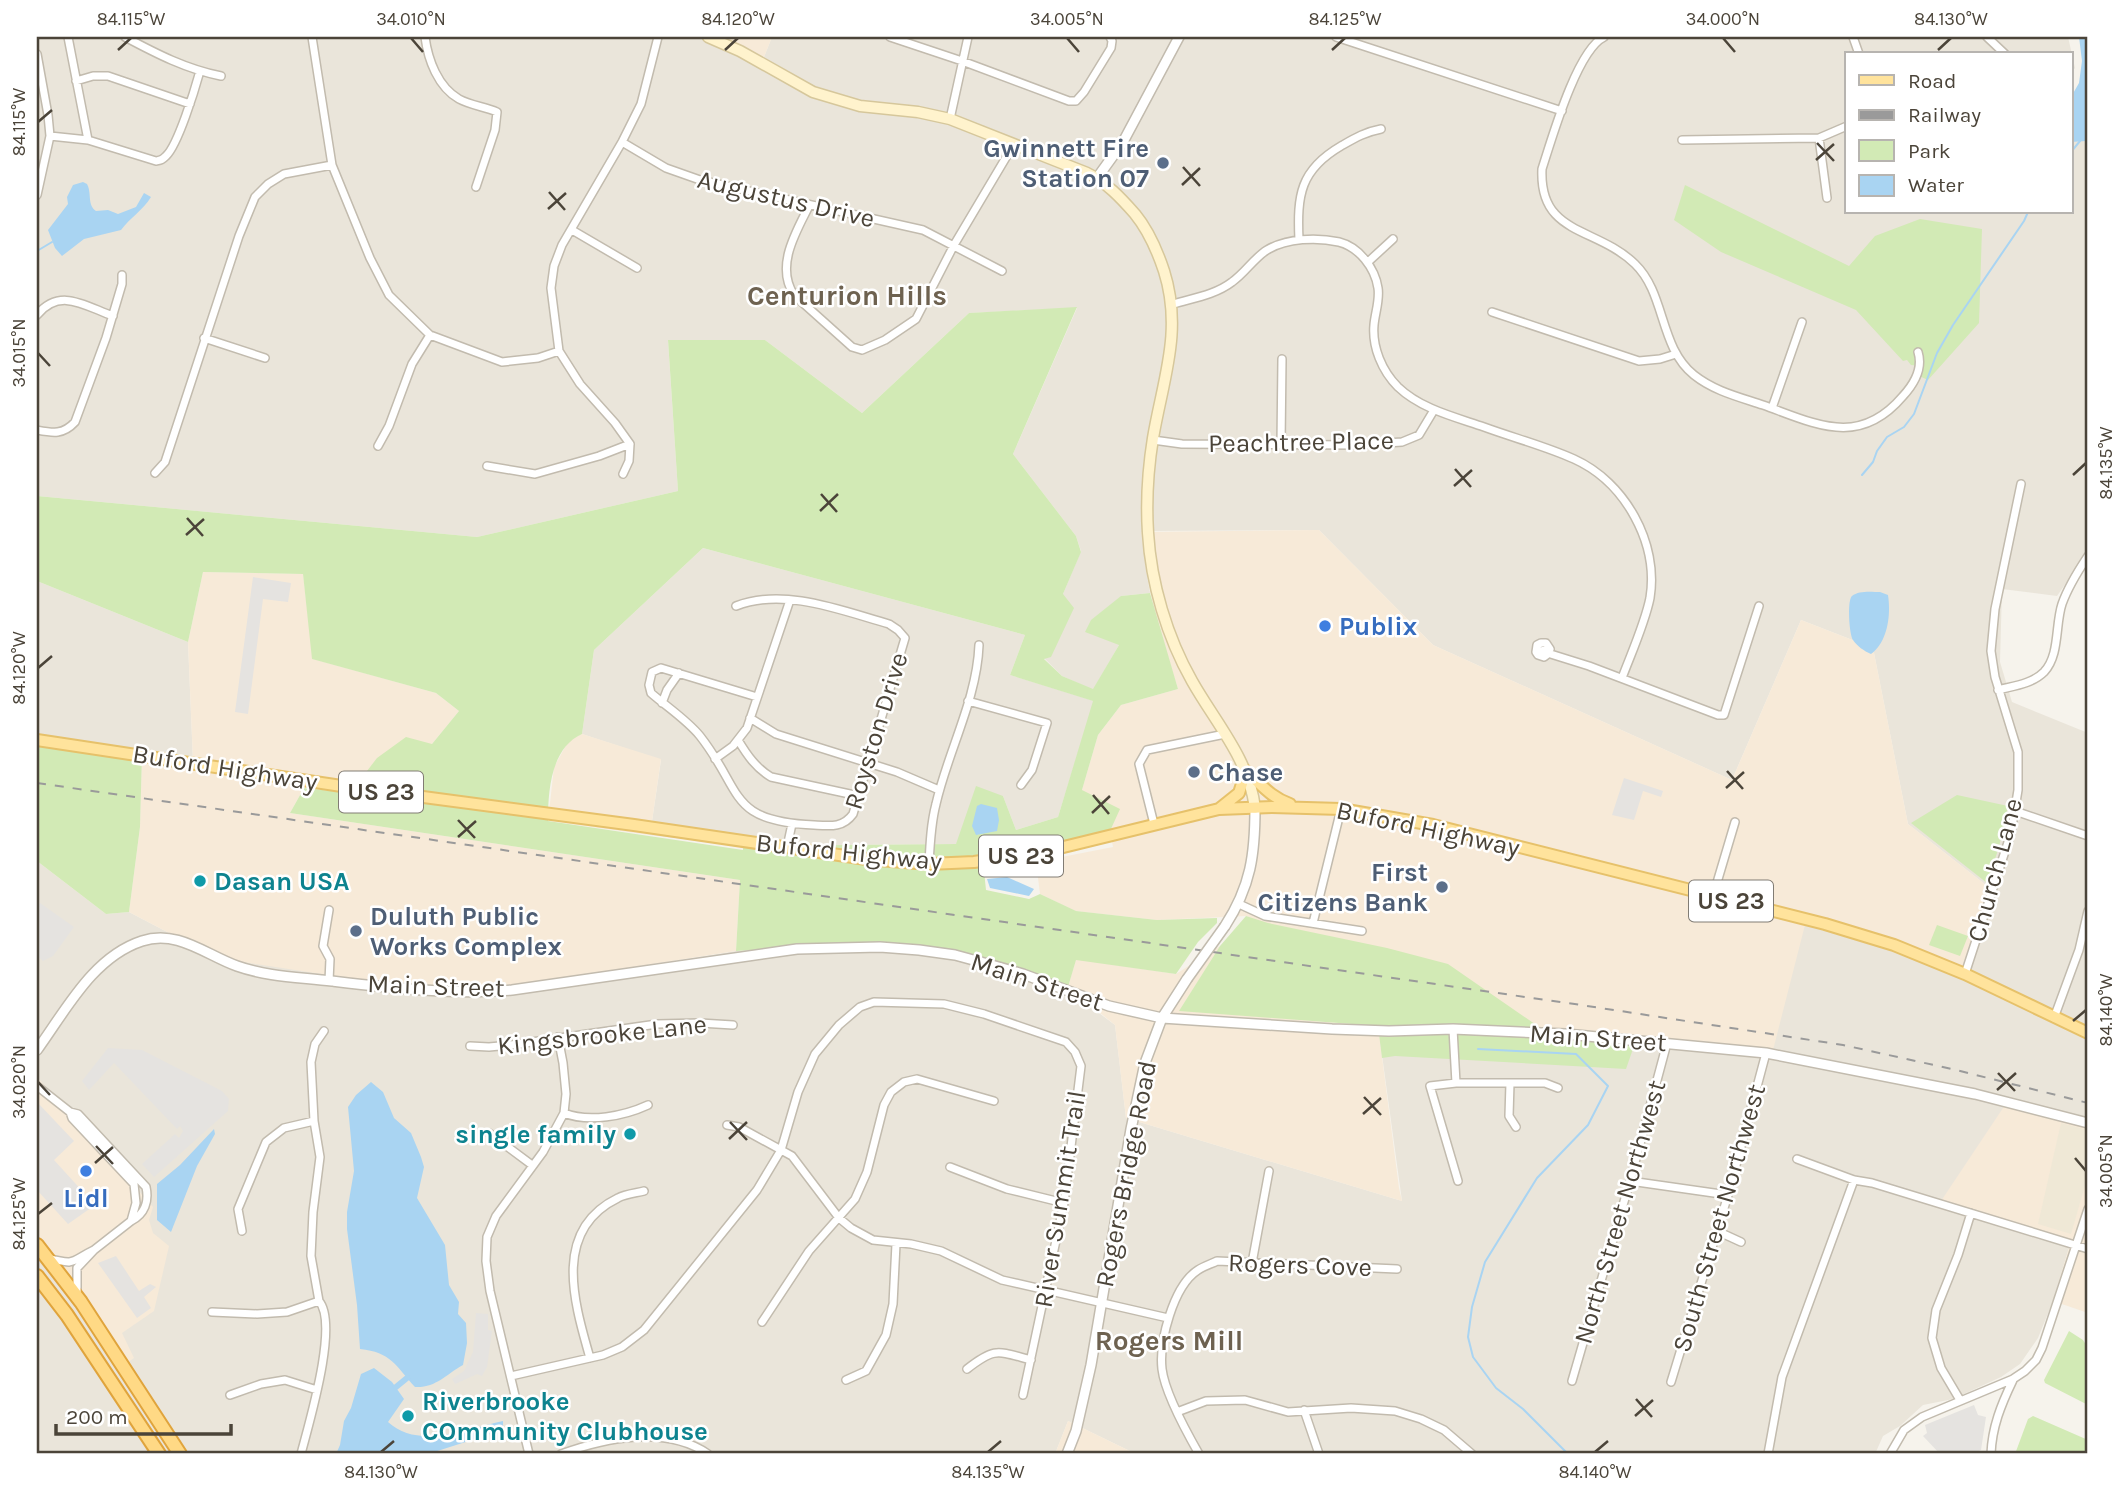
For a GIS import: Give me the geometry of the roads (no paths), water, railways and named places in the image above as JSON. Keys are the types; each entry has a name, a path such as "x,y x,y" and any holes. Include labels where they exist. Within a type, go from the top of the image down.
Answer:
{"highway":[{"path":"37,1245 77,1297 180,1454"},
{"path":"37,1276 67,1315 159,1454"}],"main road":[{"path":"709,37 748,55 794,83 826,96 860,106 918,112 950,119 1097,178 1123,201 1144,225 1160,258 1173,304 1172,343 1153,440 1147,509 1154,577 1166,621 1190,678 1246,771 1275,799 1298,807"},
{"name":"Buford Highway","path":"37,740 335,785 866,859 929,864 974,862 1042,852 1219,809 1341,809 1433,825 1825,924 1894,945 1965,974 2088,1033"},
{"path":"1246,771 1255,808"},
{"path":"1219,809 1239,793 1246,771"}],"street":[{"path":"68,37 88,140"},
{"path":"124,37 173,62 221,75"},
{"path":"312,37 332,165 370,258 389,295 430,335 502,362 538,358 559,351"},
{"path":"425,37 430,62 447,89 460,99 497,112 495,130 476,187"},
{"path":"623,474 629,461 630,444 580,384 559,351 551,288 554,266 640,104 658,37"},
{"path":"890,37 1069,101 1076,101 1084,92 1111,48 1110,37"},
{"path":"950,119 968,37"},
{"path":"1097,178 1123,142 1179,37"},
{"path":"1336,37 1562,111"},
{"path":"1604,37 1598,39 1583,58 1542,169 1541,187 1544,198 1556,216 1620,250 1637,266 1648,281 1676,354 1694,375 1717,389 1821,426 1842,428 1859,426 1884,415 1906,393 1917,375 1920,358 1918,352"},
{"path":"1987,37 2002,52"},
{"path":"37,54 50,136 37,195"},
{"path":"50,136 88,140 156,161 161,160 169,153 190,104 200,71"},
{"path":"76,81 93,76 108,76 190,104"},
{"path":"1682,140 1819,138 1845,127"},
{"path":"1299,240 1298,208 1312,169 1326,155 1366,131 1381,129"},
{"path":"1819,138 1827,198"},
{"name":"Augustus Drive","path":"622,142 666,168 700,180 923,230 1002,271"},
{"path":"809,206 791,243 786,274 789,287 793,295 852,347 862,350 885,340 916,319 954,245 1014,144"},
{"path":"155,473 164,462 239,236 255,197 268,184 284,174 332,165"},
{"path":"572,230 638,268"},
{"path":"1368,262 1393,239"},
{"path":"1173,304 1209,294 1231,283 1266,251 1299,240 1343,243 1357,251 1368,262 1379,290 1374,327 1379,360 1399,387 1434,410 1576,460 1602,478 1631,509 1644,536 1651,569 1649,600 1622,678"},
{"path":"37,430 56,433 64,431 75,422 113,316 122,275"},
{"path":"37,315 45,305 60,299 71,300 113,316"},
{"path":"1492,312 1639,361 1676,354"},
{"path":"1772,408 1802,322"},
{"path":"378,446 389,426 412,364 430,335"},
{"path":"204,338 265,358"},
{"path":"1281,444 1282,359"},
{"name":"Peachtree Place","path":"1153,440 1182,444 1356,445 1402,442 1419,435 1434,410"},
{"path":"487,466 535,474 599,456 630,444"},
{"name":"Church Lane","path":"1965,974 2015,811 2019,765 2017,748 1992,664 1992,634 2001,574 2021,484"},
{"path":"1998,690 2033,680 2045,671 2057,638 2061,606 2074,577 2087,559"},
{"path":"715,759 747,729 790,600"},
{"name":"Royston Drive","path":"662,703 699,735 744,806 765,818 792,824 835,826 843,824 853,814 905,638 889,624 807,601 746,602 736,606"},
{"path":"1541,651 1724,715 1759,606"},
{"path":"929,864 930,835 939,790 968,701 979,645"},
{"path":"679,673 662,703 649,689 652,672 662,668 679,673 757,697"},
{"path":"968,701 1047,723 1032,770 1021,785"},
{"path":"750,718 776,734 869,763 939,790"},
{"path":"1154,824 1139,764 1147,750 1225,734"},
{"path":"738,740 754,763 771,777 859,796"},
{"name":"Rogers Bridge Road","path":"1067,1454 1076,1431 1091,1366 1130,1129 1144,1063 1162,1018 1239,904 1252,867 1255,808"},
{"path":"1313,923 1341,809"},
{"path":"2015,811 2088,836"},
{"path":"1713,896 1735,822"},
{"path":"787,847 792,824"},
{"path":"1239,904 1265,916 1362,931"},
{"path":"329,910 323,946 330,958 329,981"},
{"path":"2054,1018 2079,950 2088,911"},
{"name":"Main Street","path":"37,1050 87,980 113,955 146,939 183,941 233,965 255,972 439,992 509,990 797,949 880,947 919,950 977,961 1023,974 1109,1006 1162,1018 1355,1030 1452,1029 1566,1034 1766,1053 1975,1094 2088,1123"},
{"name":"River Summit Trail","path":"512,1376 590,1358 622,1347 644,1330 757,1190 781,1150 798,1092 815,1054 839,1025 860,1007 874,1002 944,1004 1042,1032 1066,1042 1076,1052 1082,1066 1064,1203 1023,1395"},
{"name":"Kingsbrooke Lane","path":"470,1046 489,1047 667,1023 733,1025"},
{"path":"1452,1029 1456,1083"},
{"path":"301,1454 317,1390 327,1321 324,1306 319,1301 311,1256 320,1157 314,1121 312,1062 315,1044 324,1031"},
{"path":"529,1454 491,1290 486,1261 487,1237 496,1216 543,1152 564,1113 564,1073 558,1037"},
{"name":"North Street Northwest","path":"1572,1381 1667,1043"},
{"name":"South Street Northwest","path":"1671,1382 1728,1195 1766,1053"},
{"path":"762,1322 809,1251 855,1199 867,1172 884,1105 897,1086 917,1079 993,1101"},
{"path":"1458,1181 1430,1086 1456,1083 1545,1083 1558,1088"},
{"path":"1510,1083 1509,1116 1516,1128"},
{"path":"37,1086 70,1112 72,1118 134,1184 136,1196 131,1221 94,1250 69,1263 46,1257"},
{"path":"564,1113 587,1118 604,1117 636,1111 648,1105"},
{"path":"242,1231 238,1209 266,1142 284,1128 314,1121"},
{"path":"727,1125 740,1127 792,1156 839,1218 873,1240 911,1244 941,1251 1002,1280 1168,1318"},
{"path":"489,1133 532,1165"},
{"path":"1797,1159 1854,1180 1872,1183 2088,1250"},
{"path":"950,1167 1007,1189 1064,1203"},
{"path":"1252,1263 1269,1171"},
{"path":"1768,1454 1782,1377 1854,1180"},
{"path":"1630,1181 1728,1195"},
{"path":"590,1358 573,1283 576,1243 583,1227 594,1213 619,1197 644,1191"},
{"path":"1890,1454 1895,1442 1911,1424 1922,1417 2013,1379 2031,1366 2042,1348 2088,1209"},
{"path":"1960,1401 1941,1368 1932,1338 1936,1310 1971,1213"},
{"path":"1717,1231 1741,1242"},
{"path":"846,1380 866,1371 886,1335 893,1304 897,1244"},
{"path":"77,1297 77,1268 94,1250"},
{"name":"Rogers Cove","path":"1199,1454 1177,1412 1163,1371 1162,1354 1168,1318 1182,1289 1195,1271 1217,1261 1397,1269"},
{"path":"212,1312 287,1312 319,1301"},
{"path":"967,1369 986,1354 1002,1352 1031,1360"},
{"path":"1991,1454 1991,1437 1997,1416 2013,1379"},
{"path":"230,1395 261,1384 285,1380 317,1390"},
{"path":"1177,1412 1206,1401 1245,1400 1288,1412 1351,1408 1395,1411 1444,1430 1472,1454"},
{"path":"1304,1410 1320,1454"},
{"path":"561,1454 617,1438 667,1438 708,1454"}],"water":[{"path":"2079,37 2088,37 2088,137 2086,141 2072,142 2072,95 2079,83 2082,61"},
{"path":"83,182 87,184 91,206 96,211 108,210 118,214 136,207 144,193 151,197 121,230 84,239 62,256 55,248 48,230 68,204 67,197 73,185"},
{"path":"1880,592 1888,595 1888,619 1885,635 1871,654 1853,640 1849,604 1855,594"},
{"path":"981,804 997,808 999,820 997,831 976,835 972,826 977,806"},
{"path":"1007,877 1034,889 1029,896 990,888 987,879"},
{"path":"371,1082 383,1092 394,1118 411,1133 421,1157 424,1167 417,1198 445,1245 449,1285 459,1302 458,1314 466,1323 467,1343 463,1365 435,1383 422,1387 415,1387 386,1357 360,1349 347,1229 354,1171 348,1107 356,1095"},
{"path":"214,1129 215,1134 197,1166 171,1232 157,1220 157,1184 180,1165"},
{"path":"374,1368 392,1382 404,1399 388,1422 400,1430 414,1435 443,1435 503,1421 503,1430 428,1454 336,1454 344,1421 351,1408 361,1374"}],"waterway":[{"path":"2072,151 2080,141"},
{"path":"1862,475 1887,437 1904,427 1914,414 1937,353 2027,214"},
{"path":"37,251 52,242"},
{"path":"1478,1049 1576,1054 1608,1086 1588,1125 1537,1178 1485,1262 1472,1307 1468,1337 1473,1357 1496,1388 1523,1409 1568,1454"},
{"path":"396,1387 407,1378"}],"railway":[{"path":"37,783 1843,1045 2088,1103"}],"place":[{"name":"Gwinnett Fire Station 07","path":"1163,163"},
{"name":"Publix","path":"1325,626"},
{"name":"Chase","path":"1194,772"},
{"name":"Dasan USA","path":"200,881"},
{"name":"First Citizens Bank","path":"1442,887"},
{"name":"Duluth Public Works Complex","path":"356,931"},
{"name":"single family","path":"630,1134"},
{"name":"Lidl","path":"86,1171"},
{"name":"Riverbrooke COmmunity Clubhouse","path":"408,1416"}],"district":[{"name":"Centurion Hills","path":"847,295"},
{"name":"Rogers Mill","path":"1169,1340"}]}
